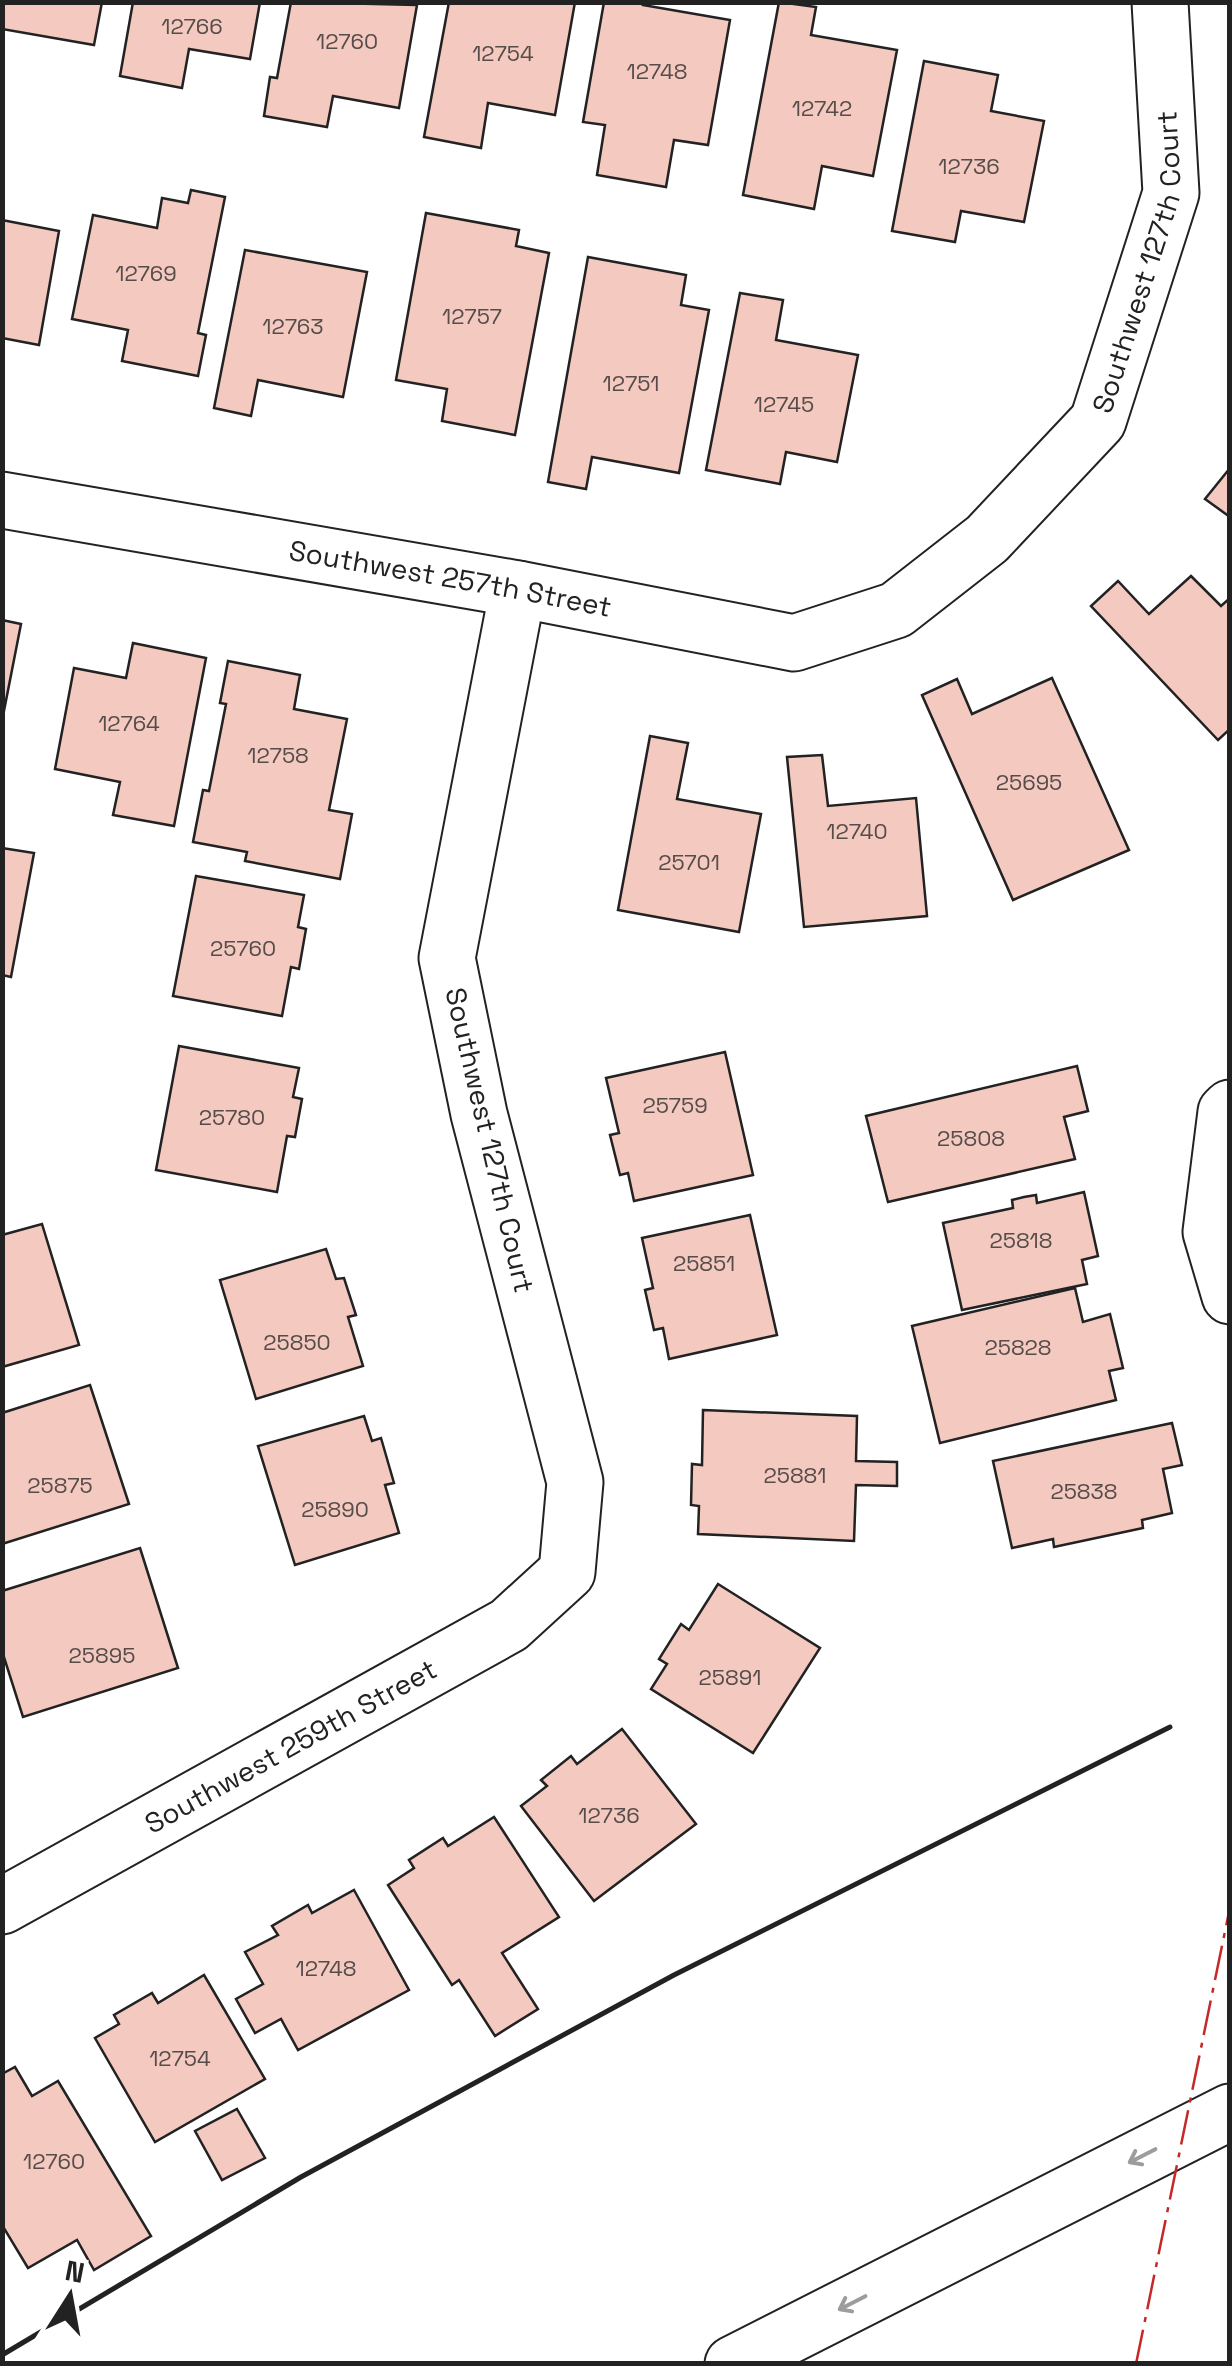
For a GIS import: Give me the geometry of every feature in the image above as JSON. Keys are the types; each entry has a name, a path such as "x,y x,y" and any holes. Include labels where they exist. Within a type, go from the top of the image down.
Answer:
{"main road":[{"name":"Southwest 127th Court","path":"896,610 988,539 1098,421 1171,193 1160,2"},
{"name":"Southwest 257th Street","path":"2,500 518,589 794,642 896,610"},
{"name":"Southwest 127th Court","path":"518,589 447,958 479,1114 575,1482 566,1572"},
{"path":"1230,1108 1226,1112 1211,1232 1230,1296"},
{"name":"Southwest 259th Street","path":"2,1906 510,1625 566,1572"},
{"path":"733,2364 1230,2112"}],"building":[{"path":"2,2 102,2 94,45 2,29"},
{"path":"133,2 260,2 250,59 189,49 182,88 120,76"},
{"path":"291,2 417,5 399,108 333,96 327,127 264,116 270,77 277,78"},
{"path":"449,2 575,2 555,115 488,103 481,148 424,137"},
{"path":"604,2 644,2 643,5 730,20 708,145 674,140 666,187 597,175 605,125 583,122"},
{"path":"779,2 816,7 811,35 897,50 873,176 822,166 814,209 743,195"},
{"path":"924,61 998,75 991,111 1044,121 1024,222 961,211 955,242 892,231"},
{"path":"191,190 225,197 198,333 206,335 198,376 122,361 128,330 72,319 93,215 157,228 162,198 188,203"},
{"path":"426,213 519,230 516,246 549,253 515,435 442,421 447,389 396,380"},
{"path":"2,220 59,231 39,345 2,338"},
{"path":"245,250 367,272 343,397 258,380 251,416 214,408"},
{"path":"588,257 686,275 681,305 709,310 679,473 592,457 586,489 548,482"},
{"path":"740,293 783,300 776,340 858,355 837,462 786,452 780,484 706,470"},
{"path":"1230,468 1230,517 1205,499"},
{"path":"1191,576 1221,606 1230,598 1230,729 1218,740 1091,606 1118,581 1149,614"},
{"path":"2,620 21,624 2,721"},
{"path":"133,643 206,658 174,826 113,815 120,782 55,769 74,668 126,678"},
{"path":"228,661 300,675 294,709 347,719 329,810 352,814 340,879 245,861 247,852 193,842 203,790 209,791 226,704 220,703"},
{"path":"1052,678 1129,850 1013,900 922,695 957,679 972,714"},
{"path":"650,736 688,743 677,799 761,814 739,932 618,910"},
{"path":"822,755 828,806 916,798 927,916 804,927 787,757"},
{"path":"2,848 34,853 11,977 2,975"},
{"path":"196,876 304,895 298,927 306,929 299,969 291,967 282,1016 173,996"},
{"path":"179,1046 299,1068 293,1097 302,1099 295,1137 287,1136 277,1192 156,1170"},
{"path":"725,1052 753,1175 634,1201 628,1173 620,1175 610,1135 619,1133 606,1078"},
{"path":"1077,1066 1088,1111 1064,1117 1075,1159 888,1202 866,1116"},
{"path":"1084,1192 1098,1256 1082,1260 1087,1284 962,1310 943,1223 1013,1208 1012,1200 1024,1197 1036,1195 1037,1203"},
{"path":"750,1215 777,1335 669,1359 663,1328 654,1330 645,1290 653,1288 642,1238"},
{"path":"42,1224 79,1345 2,1367 2,1235"},
{"path":"326,1249 336,1279 344,1278 356,1315 348,1317 363,1366 256,1399 220,1280"},
{"path":"1075,1288 1083,1322 1110,1314 1123,1368 1109,1371 1116,1400 940,1443 912,1326"},
{"path":"90,1385 129,1504 2,1544 2,1413"},
{"path":"703,1410 857,1416 856,1461 897,1462 897,1486 856,1485 854,1541 698,1534 699,1506 691,1505 692,1464 702,1465"},
{"path":"364,1416 372,1441 381,1438 394,1483 385,1485 399,1533 295,1565 258,1446"},
{"path":"1172,1423 1182,1465 1163,1469 1172,1513 1142,1520 1143,1528 1054,1547 1053,1539 1012,1548 993,1461"},
{"path":"140,1548 178,1668 23,1717 2,1651 2,1591"},
{"path":"718,1584 820,1648 753,1753 651,1689 667,1664 659,1659 681,1624 689,1630"},
{"path":"622,1729 696,1824 594,1901 521,1806 547,1786 541,1780 571,1756 577,1764"},
{"path":"494,1817 559,1917 502,1953 538,2009 495,2036 459,1980 452,1985 388,1885 414,1868 409,1860 443,1838 448,1846"},
{"path":"354,1890 409,1990 298,2050 281,2019 255,2033 236,1999 263,1984 245,1952 278,1935 272,1926 308,1905 312,1913"},
{"path":"204,1975 265,2079 155,2142 95,2038 119,2024 114,2015 152,1993 158,2003"},
{"path":"15,2067 32,2096 58,2081 151,2236 94,2270 77,2240 28,2268 2,2225 2,2074"},
{"path":"237,2109 265,2158 222,2180 195,2131"}],"wall":[{"path":"2,2355 301,2177 674,1975 1170,1727"}],"power":[{"path":"1136,2364 1230,1907"}]}
